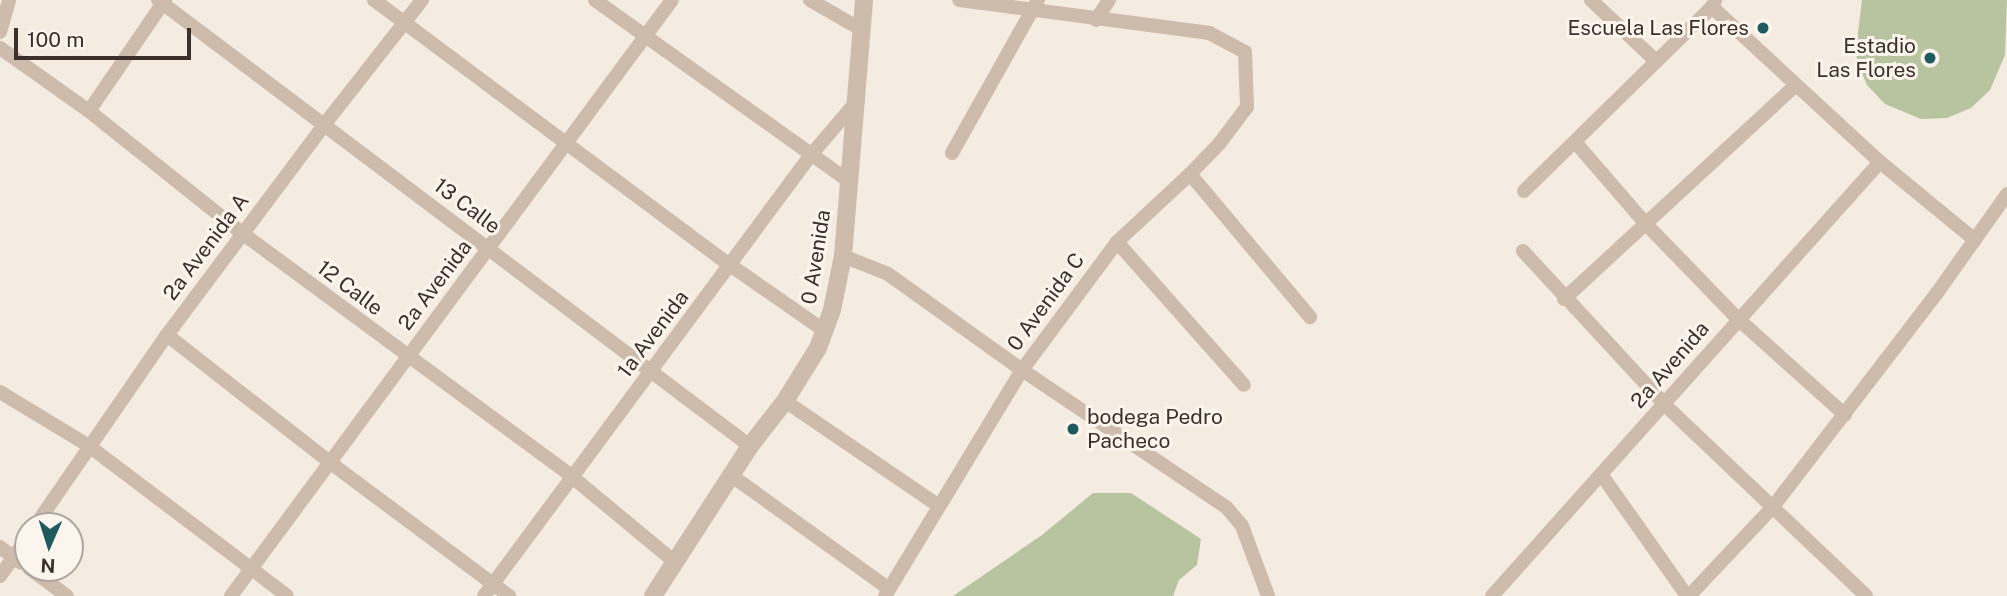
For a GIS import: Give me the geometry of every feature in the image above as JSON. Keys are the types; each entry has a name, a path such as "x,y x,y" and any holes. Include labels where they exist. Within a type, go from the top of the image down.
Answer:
{"street":[{"path":"0,32 9,0"},
{"path":"374,0 730,265 825,331"},
{"name":"2a Avenida A","path":"44,512 167,335 242,233 422,0"},
{"path":"595,0 810,156 849,181"},
{"name":"2a Avenida","path":"231,596 328,461 489,249 672,0"},
{"path":"810,0 862,30"},
{"name":"0 Avenida","path":"653,596 750,446 785,401 825,331 838,288 843,257 858,100 864,0"},
{"path":"958,0 1035,5 1096,20 1110,0"},
{"path":"1591,0 1656,61"},
{"path":"89,111 162,1"},
{"name":"13 Calle","path":"162,1 750,446"},
{"path":"1524,191 1576,143 1714,4 1795,86 1880,162 1975,240"},
{"path":"952,153 1035,5"},
{"name":"0 Avenida C","path":"887,593 1022,370 1117,242 1219,144 1247,107 1245,52 1210,33 1096,20"},
{"name":"12 Calle","path":"0,48 89,111 242,233 571,477 675,562"},
{"path":"1564,299 1795,86"},
{"name":"1a Avenida","path":"484,596 810,156 858,100"},
{"path":"1576,143 1646,224 1737,318 1844,415"},
{"name":"2a Avenida","path":"1492,596 1665,405 1737,318 1880,162"},
{"path":"1190,174 1310,317"},
{"path":"1601,474 1688,596 1772,508 2007,194"},
{"path":"1117,242 1244,385"},
{"path":"1523,251 1564,299 1665,405 1866,596"},
{"path":"843,257 888,274 1022,370 1227,508 1242,526 1268,596"},
{"path":"167,335 328,461 509,596"},
{"path":"0,392 89,446 287,596"},
{"path":"785,401 939,506"},
{"path":"732,476 887,593"},
{"path":"0,547 14,557 0,576"},
{"path":"48,582 67,596"}],"green space":[{"name":"Estadio Las Flores","path":"1862,0 2007,0 2005,55 1990,90 1971,108 1947,118 1921,119 1885,104 1867,85 1857,61"},
{"path":"1093,493 1131,493 1201,539 1197,565 1179,580 1173,596 953,596 1042,535"}],"place":[{"name":"Escuela Las Flores","path":"1763,28"},
{"name":"Estadio Las Flores","path":"1930,58"},
{"name":"bodega Pedro Pacheco","path":"1073,429"}]}
